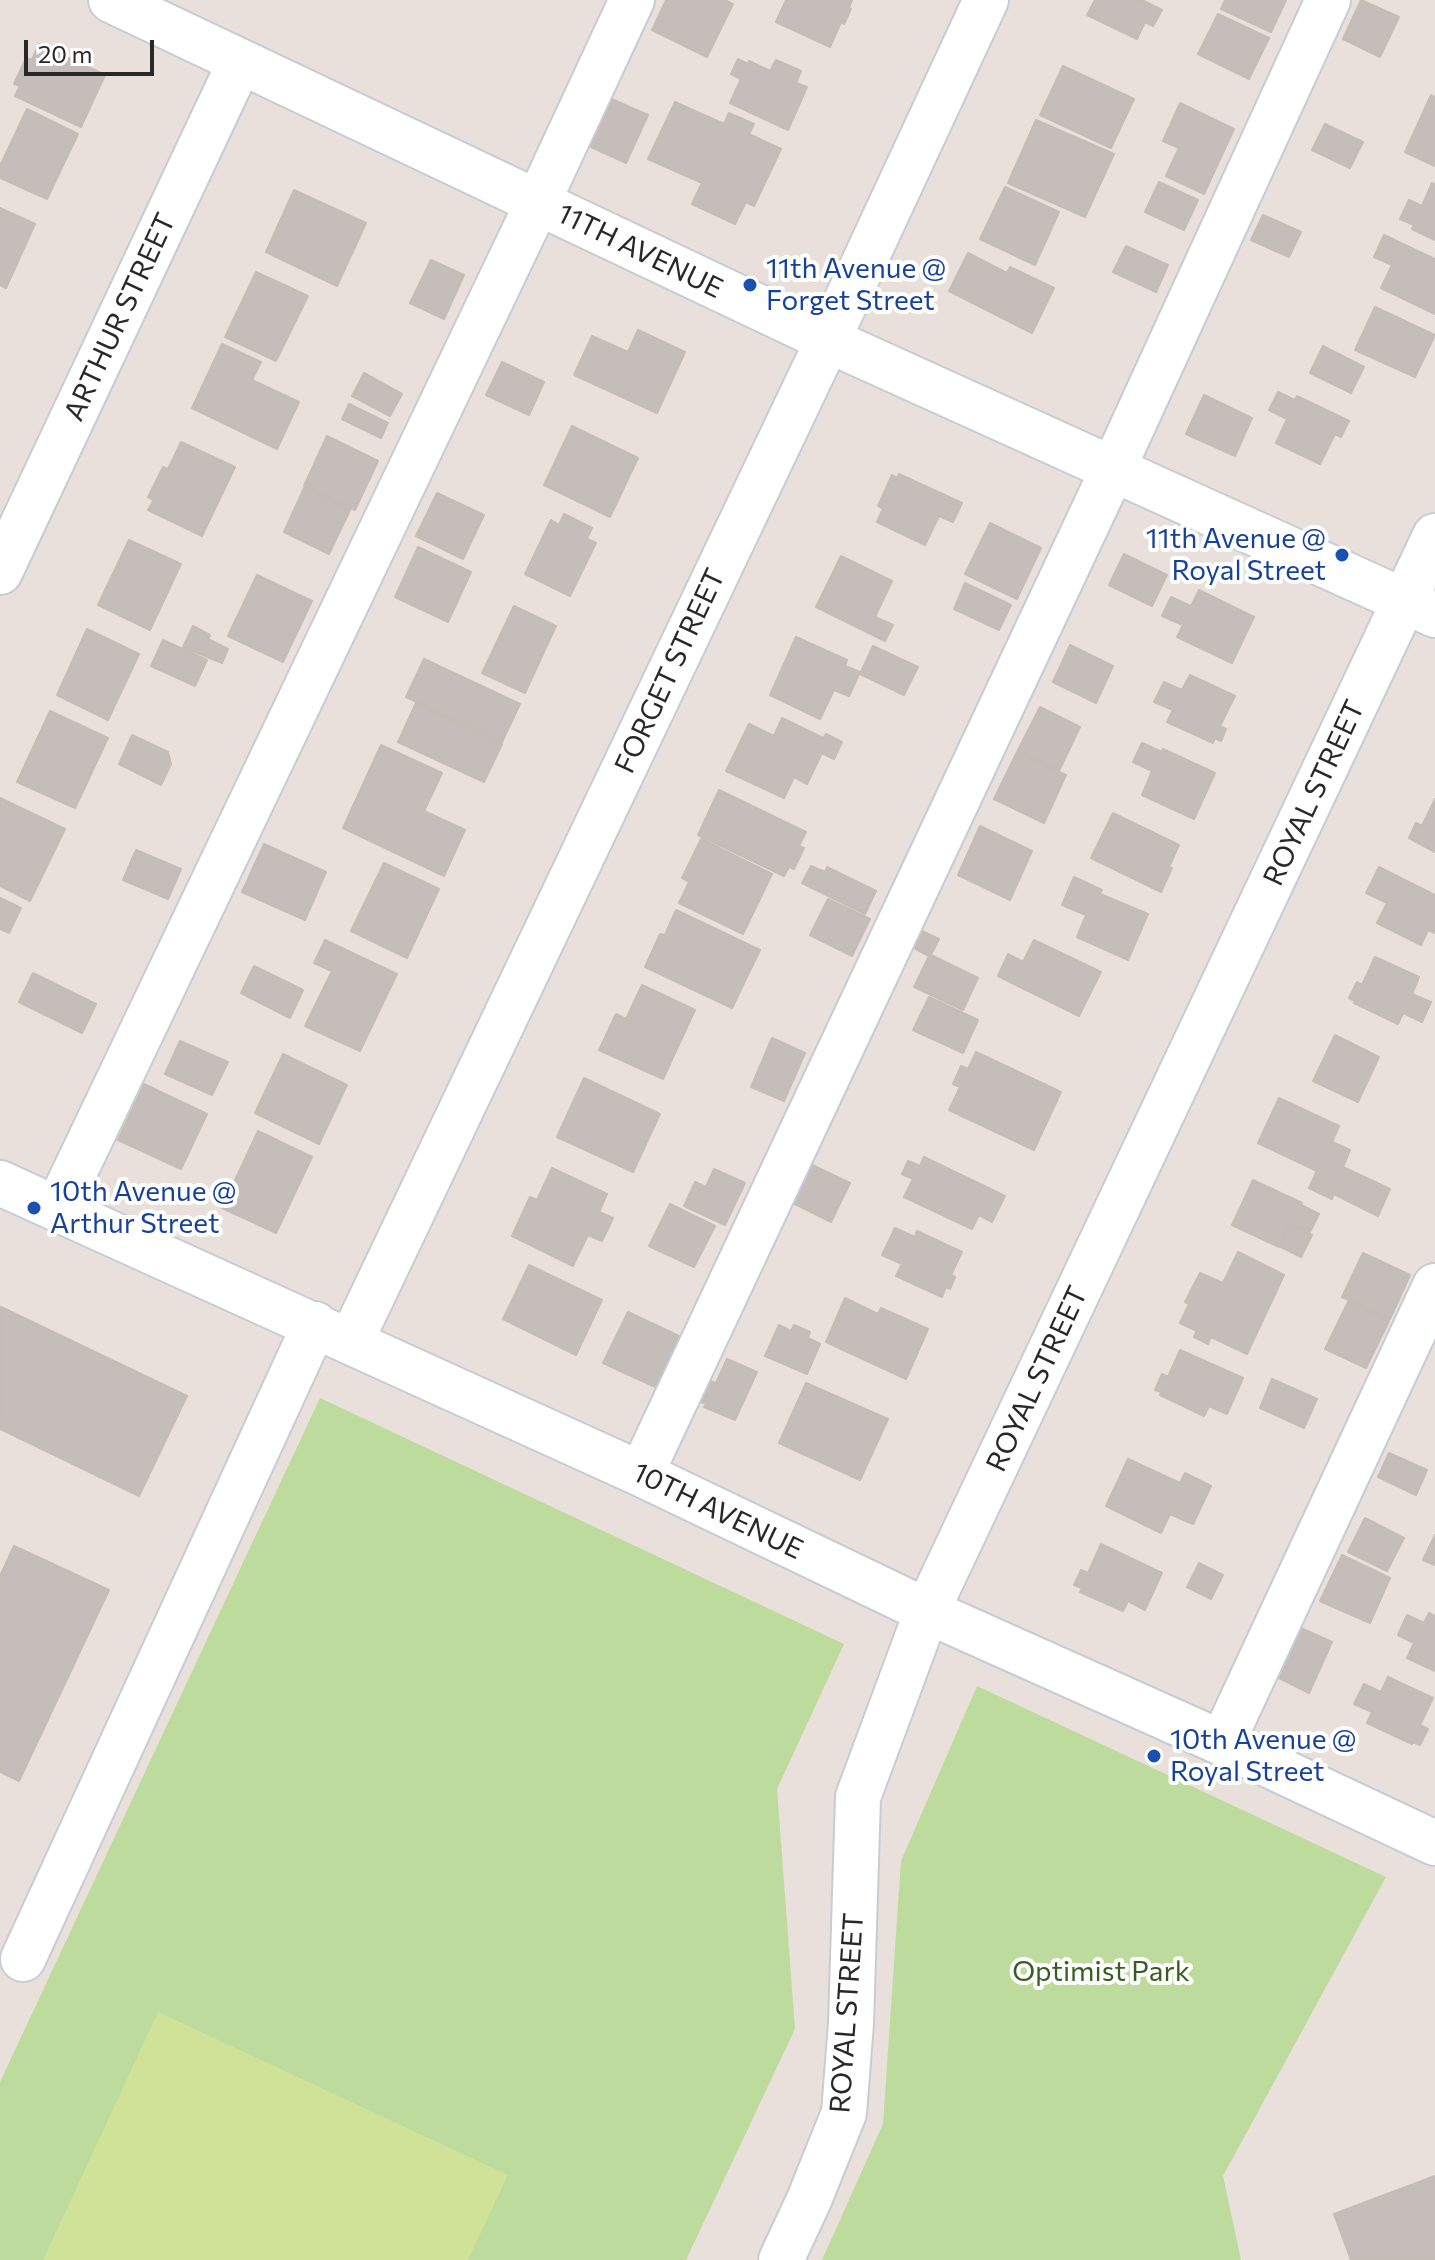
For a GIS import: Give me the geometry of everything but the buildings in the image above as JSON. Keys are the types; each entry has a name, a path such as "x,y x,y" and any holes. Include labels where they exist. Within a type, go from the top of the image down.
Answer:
{"street":[{"name":"11TH AVENUE","path":"111,0 828,340 1420,608"},
{"path":"57,1209 632,0"},
{"name":"FORGET STREET","path":"23,1959 828,340 986,0"},
{"path":"641,1474 1113,469 1328,0"},
{"name":"ARTHUR STREET","path":"0,572 240,62"},
{"name":"ROYAL STREET","path":"781,2260 844,2113 851,2023 858,1797 927,1611 1420,608 1435,536"},
{"name":"10TH AVENUE","path":"0,1183 641,1474 927,1611 1222,1743 1435,1843"},
{"path":"1222,1743 1435,1286"}],"green space":[{"path":"320,1398 844,1644 777,1789 795,2029 686,2260 0,2260 0,2082"},
{"name":"Optimist Park","path":"977,1686 1386,1877 1223,2176 1241,2260 822,2260 883,2124 901,1861"},
{"path":"158,2012 508,2175 468,2260 43,2260"}],"place":[{"name":"11th Avenue @ Forget Street","path":"750,285"},
{"name":"11th Avenue @ Royal Street","path":"1342,555"},
{"name":"10th Avenue @ Arthur Street","path":"34,1208"},
{"name":"10th Avenue @ Royal Street","path":"1154,1756"}]}
